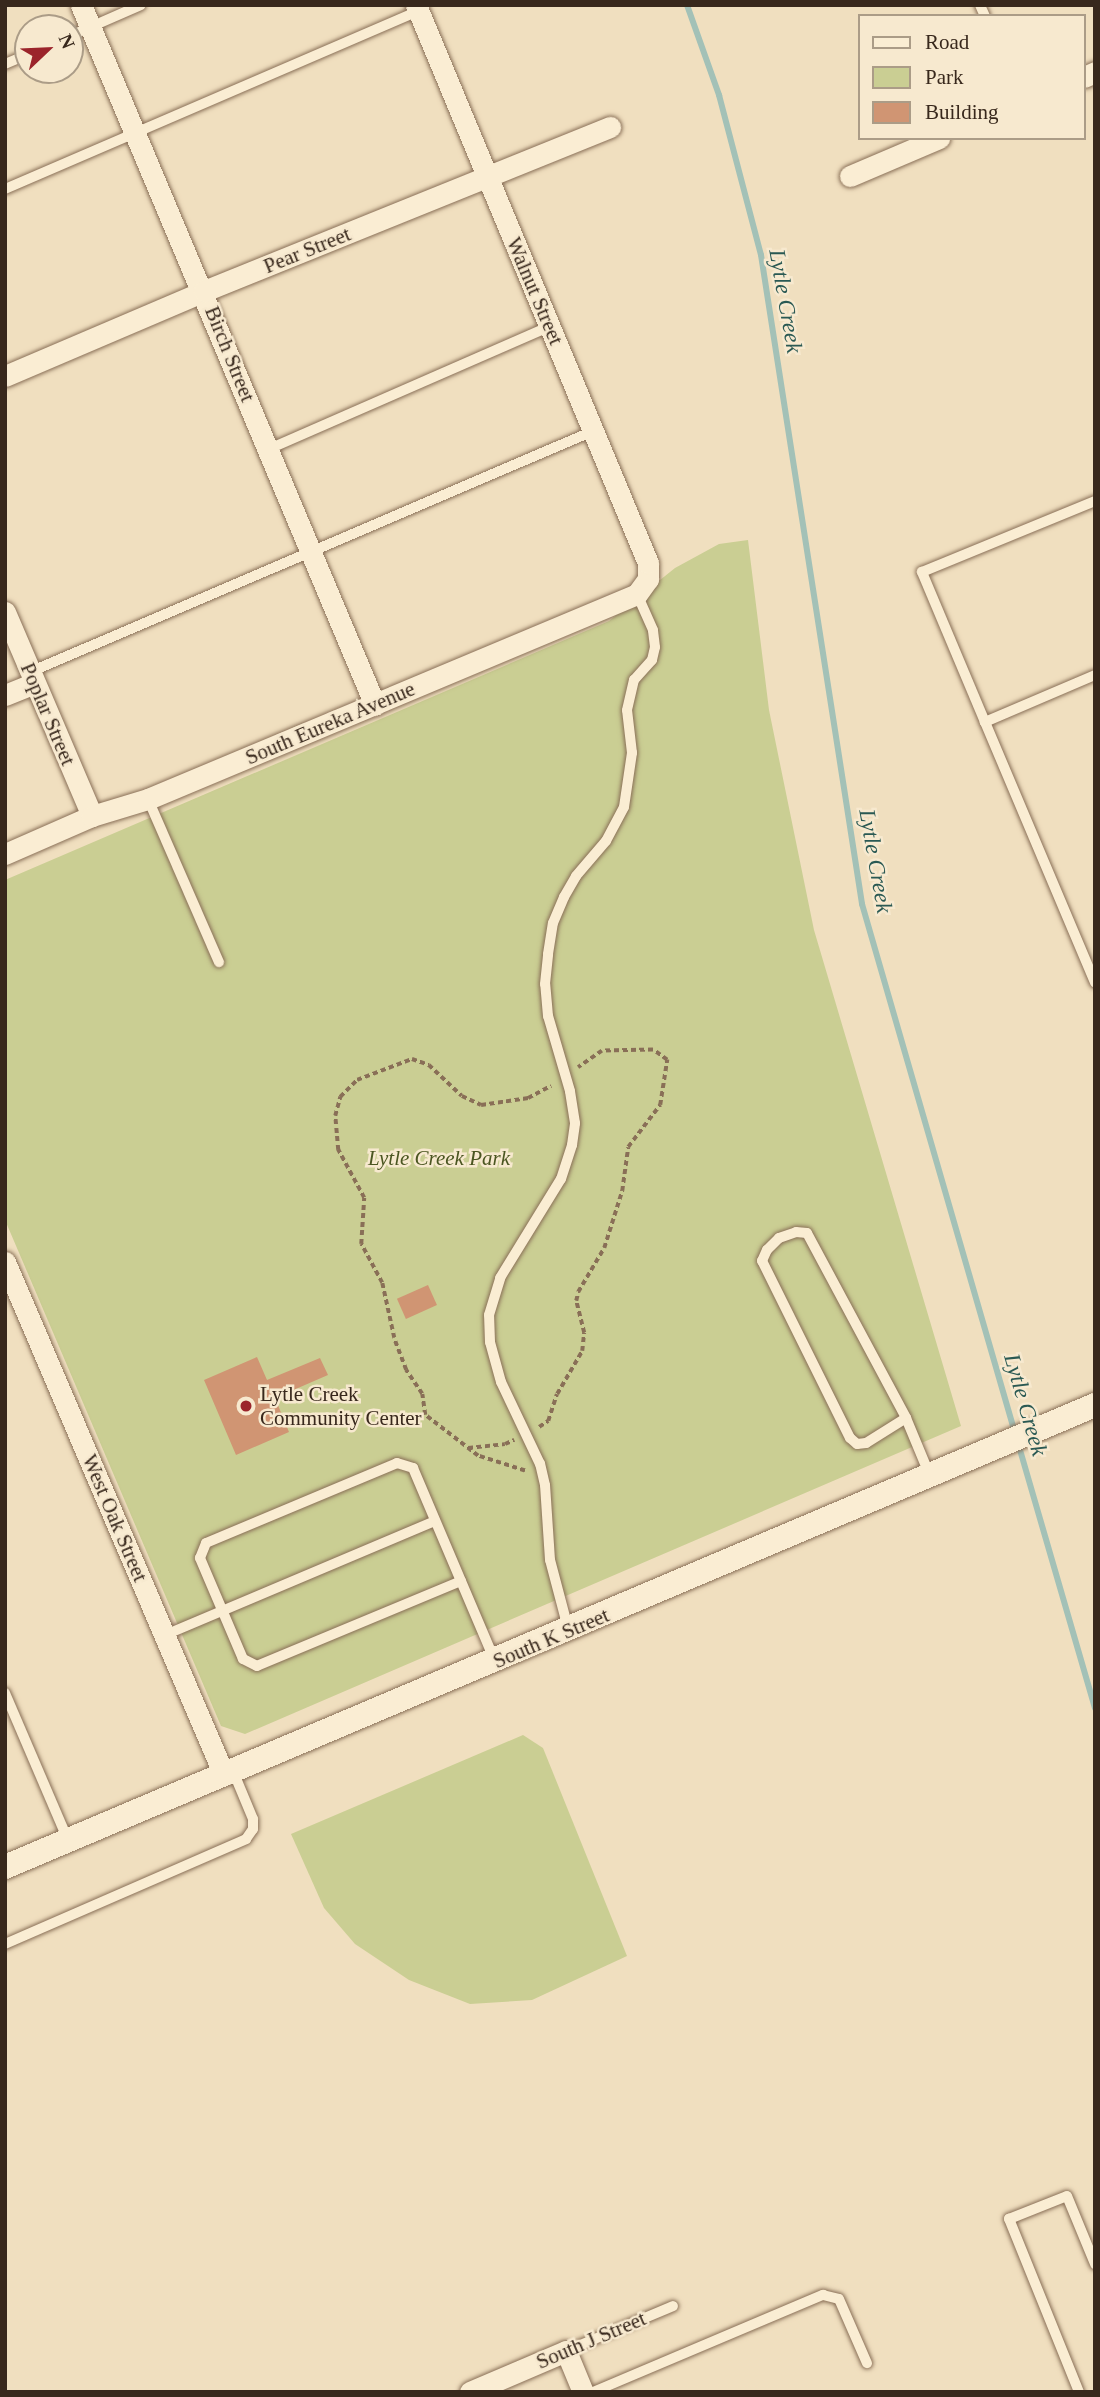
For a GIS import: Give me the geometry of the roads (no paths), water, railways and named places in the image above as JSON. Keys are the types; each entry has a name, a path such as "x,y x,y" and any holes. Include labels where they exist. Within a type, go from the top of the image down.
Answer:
{"street":[{"name":"Birch Street","path":"81,5 204,291 375,705"},
{"name":"Walnut Street","path":"417,8 648,563 642,586"},
{"name":"Pear Street","path":"5,376 204,291 610,127"},
{"path":"850,176 934,140"},
{"name":"South Eureka Avenue","path":"5,854 92,816 148,799 375,705 642,586"},
{"name":"Poplar Street","path":"5,612 92,816"},
{"path":"5,695 33,677"},
{"name":"West Oak Street","path":"5,1262 164,1635 228,1773"},
{"name":"South K Street","path":"5,1867 1086,1409"},
{"path":"566,2351 583,2392"},
{"name":"South J Street","path":"470,2392 566,2351"}],"lane":[{"path":"84,30 141,5"},
{"path":"5,188 417,8"},
{"path":"269,449 550,326"},
{"path":"33,677 312,552 593,431"},
{"path":"1095,501 922,572 1095,983"},
{"path":"568,1630 550,1560 550,1520 540,1465 500,1382 490,1342 489,1315 500,1278 561,1180 576,1123 567,1077 548,1016 545,984 548,954 553,923 564,897 576,876 606,841 624,807 632,753 627,710 634,680 652,660 655,647 642,586"},
{"path":"985,722 1095,675"},
{"path":"148,799 219,962"},
{"path":"906,1418 866,1443 857,1444 850,1438 762,1261 767,1250 779,1238 796,1232 807,1233 906,1418 930,1476"},
{"path":"461,1581 257,1666 243,1659 200,1558 206,1543 397,1463 413,1468 495,1661"},
{"path":"164,1635 435,1521"},
{"path":"5,1693 68,1840"},
{"path":"5,1944 246,1839 253,1829 253,1819 228,1773"},
{"path":"1079,2392 1009,2220 1067,2196 1095,2264"},
{"path":"593,2392 823,2295 839,2300 867,2364"},
{"name":"South J Street","path":"566,2351 673,2306"}],"waterway":[{"name":"Lytle Creek","path":"687,5 719,95 761,255 862,904 1015,1433"},
{"name":"Lytle Creek","path":"1018,1443 1095,1708"}],"place":[{"name":"Lytle Creek Community Center","path":"246,1406"}],"park label":[{"name":"Lytle Creek Park","path":"439,1158"}]}
